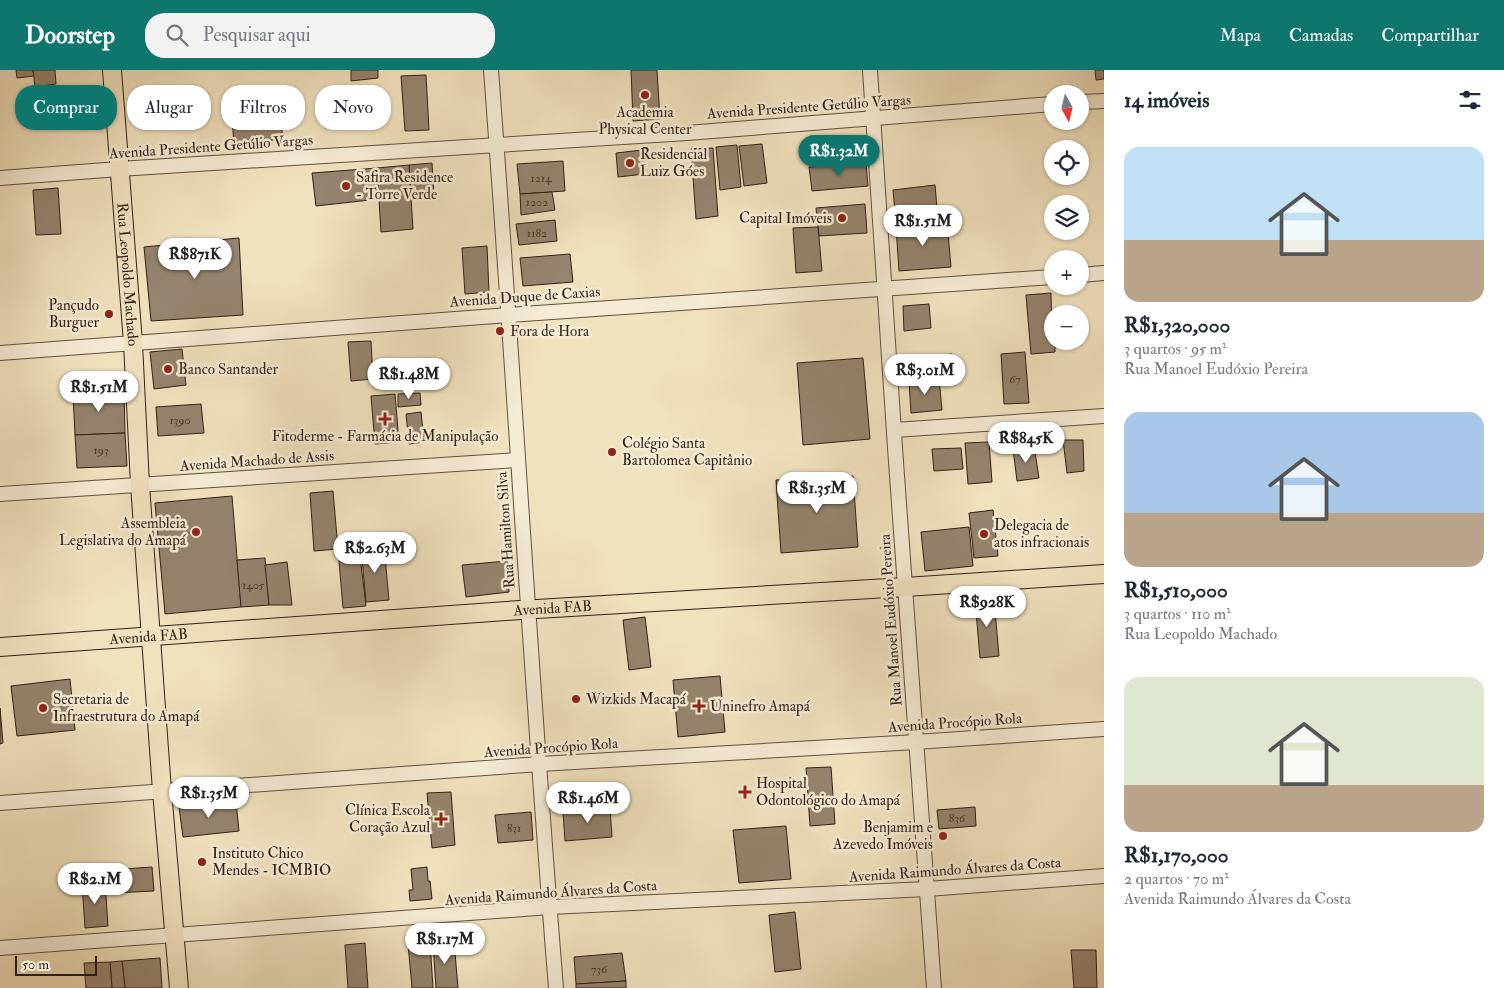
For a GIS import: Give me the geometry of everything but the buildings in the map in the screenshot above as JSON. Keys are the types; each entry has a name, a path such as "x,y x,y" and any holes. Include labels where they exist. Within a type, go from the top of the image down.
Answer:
{"main road":[{"name":"Rua Leopoldo Machado","path":"112,70 162,791 179,988"},
{"name":"Avenida FAB","path":"0,647 528,609 1104,574"}],"street":[{"name":"Rua Hamilton Silva","path":"491,70 509,315 517,460 556,988"},
{"name":"Rua Manoel Eudóxio Pereira","path":"870,70 934,988"},
{"path":"1089,101 1104,100"},
{"name":"Avenida Presidente Getúlio Vargas","path":"0,178 687,133 1044,105"},
{"path":"1089,274 1104,273"},
{"name":"Avenida Duque de Caxias","path":"0,353 1044,278"},
{"path":"894,430 1104,416"},
{"name":"Avenida Machado de Assis","path":"0,494 517,460"},
{"name":"Avenida Procópio Rola","path":"0,803 540,764 1104,729"},
{"name":"Avenida Raimundo Álvares da Costa","path":"0,948 550,907 927,889 1104,876"}],"place":[{"name":"Academia Physical Center","path":"645,95"},
{"name":"Residencial Luiz Góes","path":"630,163"},
{"name":"Safira Residence - Torre Verde","path":"346,186"},
{"name":"Capital Imóveis","path":"842,218"},
{"name":"Pançudo Burguer","path":"109,314"},
{"name":"Fora de Hora","path":"500,331"},
{"name":"Banco Santander","path":"168,369"},
{"name":"Fitoderme - Farmácia de Manipulação","path":"385,419"},
{"name":"Colégio Santa Bartolomea Capitânio","path":"612,452"},
{"name":"Assembleia Legislativa do Amapá","path":"196,532"},
{"name":"Delegacia de atos infracionais","path":"984,534"},
{"name":"Wizkids Macapá","path":"576,699"},
{"name":"Uninefro Amapá","path":"699,706"},
{"name":"Secretaria de Infraestrutura do Amapá","path":"43,708"},
{"name":"Hospital Odontológico do Amapá","path":"745,792"},
{"name":"Clínica Escola Coração Azul","path":"441,819"},
{"name":"Benjamim e Azevedo Imóveis","path":"943,836"},
{"name":"Instituto Chico Mendes - ICMBIO","path":"202,862"}]}
